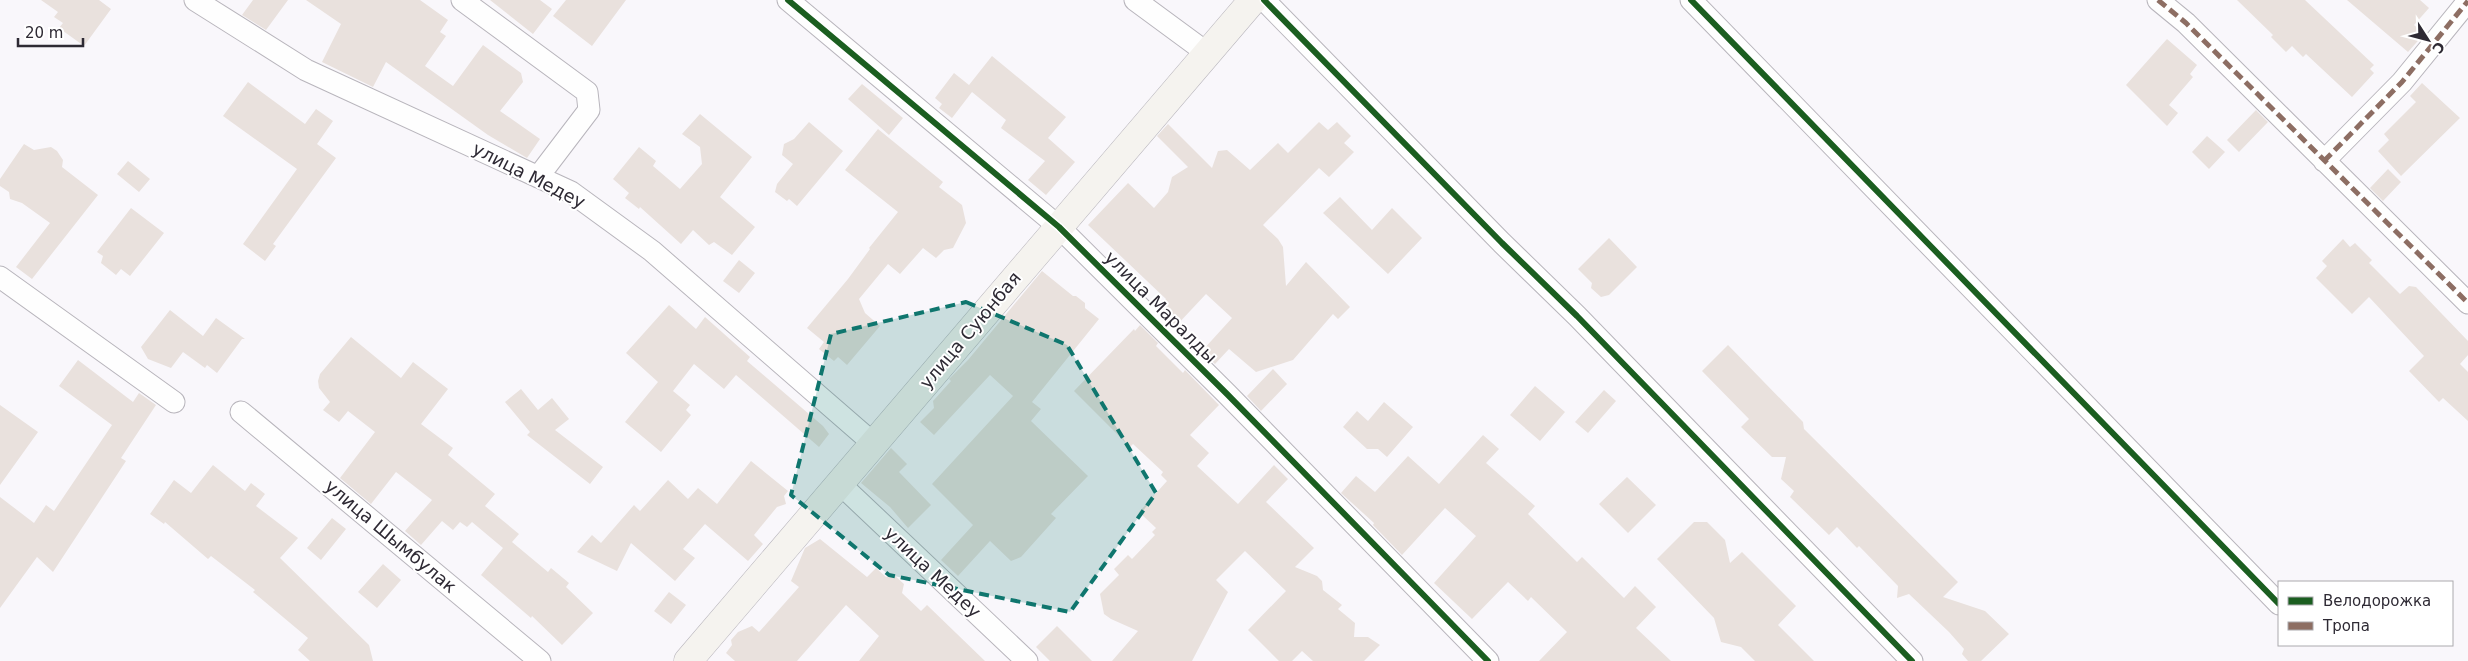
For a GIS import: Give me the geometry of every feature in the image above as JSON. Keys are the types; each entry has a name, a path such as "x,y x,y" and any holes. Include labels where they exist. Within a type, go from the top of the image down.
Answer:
{"street":[{"name":"улица Медеу","path":"195,0 306,70 571,192 652,252 874,444"},
{"path":"462,0 588,92 589,110 538,177"},
{"name":"улица Маралды","path":"788,0 1059,227 1227,394 1488,661"},
{"path":"1136,0 1207,53"},
{"name":"улица Суюнбая","path":"688,661 1253,0"},
{"path":"1264,0 1502,244 1577,316 1912,661"},
{"path":"1690,0 2278,603"},
{"path":"2158,0 2186,23 2468,302"},
{"path":"2324,161 2402,82 2468,1"},
{"path":"0,277 174,402"},
{"name":"улица Шымбулак","path":"240,412 540,661"},
{"name":"улица Медеу","path":"840,484 1027,661"}],"highlighted area":[{"path":"966,302 1067,345 1156,493 1070,612 889,575 791,495 831,334"}],"building":[{"path":"41,0 99,0 111,9 84,46 59,28 63,23 54,17 58,12"},
{"path":"253,0 288,0 266,30 242,15"},
{"path":"306,0 420,0 448,20 440,32 446,36 425,66 453,86 483,45 521,73 523,82 500,111 540,139 527,158 488,135 386,62 373,87 322,62 341,24"},
{"path":"490,0 540,0 552,9 533,34"},
{"path":"566,0 626,0 592,46 553,16"},
{"path":"2237,0 2305,0 2374,65 2370,69 2374,73 2352,97 2306,54 2303,57 2292,46 2286,52 2271,37 2273,35"},
{"path":"2347,0 2420,0 2429,8 2414,25 2424,34 2408,52"},
{"path":"2167,39 2197,65 2190,74 2193,77 2169,105 2178,113 2167,126 2126,85"},
{"path":"992,56 1066,117 1048,138 1075,162 1046,195 1028,180 1045,161 1001,128 1006,120 972,92 952,118 939,108 942,104 935,98 954,73 969,85"},
{"path":"248,82 305,124 316,109 333,121 317,144 336,158 273,244 276,246 265,261 243,244 297,169 223,116"},
{"path":"2422,83 2460,118 2401,176 2378,151 2389,140 2384,134 2416,102 2410,96"},
{"path":"862,84 903,118 889,135 848,99"},
{"path":"2256,110 2268,122 2239,152 2227,140"},
{"path":"700,114 752,157 720,197 755,227 732,255 714,242 709,245 693,230 681,244 640,207 639,209 625,198 629,193 613,179 639,147 656,161 653,166 680,189 702,164 700,147 682,134"},
{"path":"809,122 843,151 797,206 789,199 787,201 775,192 777,184 793,164 782,155 784,144 794,139"},
{"path":"1319,122 1328,130 1337,122 1351,136 1344,143 1354,152 1329,177 1319,168 1263,225 1278,239 1283,247 1286,286 1306,262 1350,307 1338,319 1333,314 1293,360 1256,372 1229,349 1215,364 1202,351 1232,318 1206,294 1176,326 1158,307 1166,299 1088,225 1128,183 1154,208 1168,192 1172,177 1188,167 1157,136 1168,124 1212,168 1218,151 1227,150 1250,170 1278,143 1288,153"},
{"path":"878,129 943,182 939,187 962,205 966,223 953,248 944,250 936,258 923,248 900,274 888,264 859,299 865,313 880,326 847,365 838,357 834,361 819,349 824,342 807,328 848,279 869,248 898,212 845,170"},
{"path":"2207,136 2225,152 2209,169 2192,152"},
{"path":"24,144 34,150 51,147 57,151 63,160 62,167 98,195 32,279 16,267 50,223 22,203 10,199 9,192 0,186 0,179"},
{"path":"128,161 150,179 139,192 117,174"},
{"path":"2388,169 2401,182 2383,201 2370,188"},
{"path":"1340,197 1372,230 1392,208 1422,238 1388,274 1323,213"},
{"path":"131,208 164,233 130,276 121,269 116,275 101,263 103,256 97,252"},
{"path":"1609,238 1637,267 1609,295 1601,297 1591,288 1592,283 1578,269"},
{"path":"2343,239 2350,247 2355,243 2372,260 2369,263 2400,294 2409,286 2416,287 2468,341 2468,355 2460,364 2468,372 2468,421 2443,398 2439,402 2409,371 2424,356 2369,297 2352,314 2316,278 2327,266 2322,261"},
{"path":"739,260 755,273 739,293 723,281"},
{"path":"1042,271 1073,296 1076,296 1085,303 1085,308 1099,319 1032,402 1041,409 1031,421 1088,476 1051,514 1056,518 1021,557 1011,561 990,541 958,576 941,560 973,525 932,484 1013,396 990,375 934,435 920,422 934,408 933,401 951,381 949,379 968,360"},
{"path":"669,305 696,329 705,317 750,357 747,361 823,426 829,434 819,447 736,375 724,389 694,364 673,391 690,405 686,410 691,415 661,452 625,422 658,382 626,353"},
{"path":"170,310 203,336 216,318 245,339 242,339 217,373 207,365 205,368 183,352 171,368 148,359 141,347"},
{"path":"1140,325 1158,343 1156,346 1183,373 1185,370 1219,405 1190,435 1209,453 1197,466 1238,504 1274,465 1288,479 1266,502 1314,548 1295,567 1317,576 1322,581 1323,590 1342,605 1338,609 1355,623 1354,637 1368,637 1380,645 1364,661 1313,661 1302,651 1292,661 1279,661 1248,630 1286,591 1245,551 1216,580 1228,592 1192,661 1112,661 1138,631 1104,614 1100,594 1119,575 1114,569 1128,555 1132,559 1155,535 1152,532 1156,528 1139,512 1167,481 1161,475 1163,472 1133,444 1130,447 1074,391"},
{"path":"351,337 401,378 413,362 448,389 421,424 453,448 448,455 495,494 485,506 519,534 512,542 548,572 551,568 569,583 566,587 593,613 562,645 532,616 531,618 481,575 503,548 472,522 467,527 460,522 453,530 442,521 421,545 405,531 432,500 396,472 371,504 340,478 375,432 348,411 339,422 323,410 330,402 319,388 320,374"},
{"path":"1728,345 1803,422 1804,429 1958,582 1943,597 1985,611 2009,634 1981,661 1968,661 1962,654 1964,649 1909,594 1897,598 1898,586 1859,546 1857,548 1837,527 1829,535 1790,497 1794,491 1781,479 1786,457 1772,457 1741,427 1749,419 1702,371"},
{"path":"78,360 133,402 139,393 156,405 121,458 126,461 53,572 37,557 0,608 0,497 34,523 46,505 54,511 112,425 59,386"},
{"path":"1273,369 1287,384 1261,411 1247,396"},
{"path":"1535,386 1565,412 1540,441 1510,415"},
{"path":"521,389 538,410 552,398 569,419 555,430 603,467 590,484 527,435 530,432 505,402"},
{"path":"1604,390 1616,401 1588,433 1575,422"},
{"path":"1384,402 1413,427 1387,457 1378,449 1367,449 1343,427 1357,411 1368,421"},
{"path":"0,405 38,432 0,485"},
{"path":"1483,435 1499,449 1486,463 1535,506 1528,514 1577,562 1582,557 1624,598 1635,586 1656,607 1636,628 1671,661 1539,661 1567,632 1531,597 1528,601 1508,582 1472,619 1434,583 1476,536 1445,508 1402,555 1373,525 1374,523 1341,493 1356,476 1375,492 1408,456 1439,484"},
{"path":"891,448 907,464 899,472 931,505 908,528 890,507 861,483"},
{"path":"751,461 788,491 784,496 786,504 777,507 754,535 763,544 748,561 705,524 683,549 695,558 675,581 631,543 617,571 577,552 592,535 601,543 634,505 640,511 668,480 688,499 698,488 717,504"},
{"path":"213,465 245,491 251,483 265,494 256,506 298,538 280,558 369,645 373,661 310,661 298,650 308,638 253,592 255,590 211,556 208,559 165,522 164,524 150,514 174,480 191,493"},
{"path":"1627,477 1656,505 1628,533 1599,504"},
{"path":"332,518 346,529 321,560 307,548"},
{"path":"1694,522 1707,522 1725,540 1730,563 1742,552 1796,606 1778,625 1814,661 1755,661 1741,647 1721,642 1714,618 1657,559"},
{"path":"820,539 867,577 876,568 886,577 894,575 904,584 902,593 921,611 927,605 985,661 859,661 879,636 846,605 797,661 735,661 726,653 732,645 731,640 738,632 752,626 759,632 799,587 791,581 805,548"},
{"path":"383,564 401,580 377,608 358,592"},
{"path":"669,592 686,605 671,624 654,611"},
{"path":"1057,626 1092,661 1050,661 1036,647"}],"marked path":[{"path":"2158,0 2186,23 2468,303"},
{"path":"2324,161 2402,82 2468,1"}],"cycle path":[{"path":"788,0 1059,227 1227,394 1488,661"},
{"path":"1264,0 1502,243 1577,316 1912,661"},
{"path":"1691,0 2278,603"}]}
